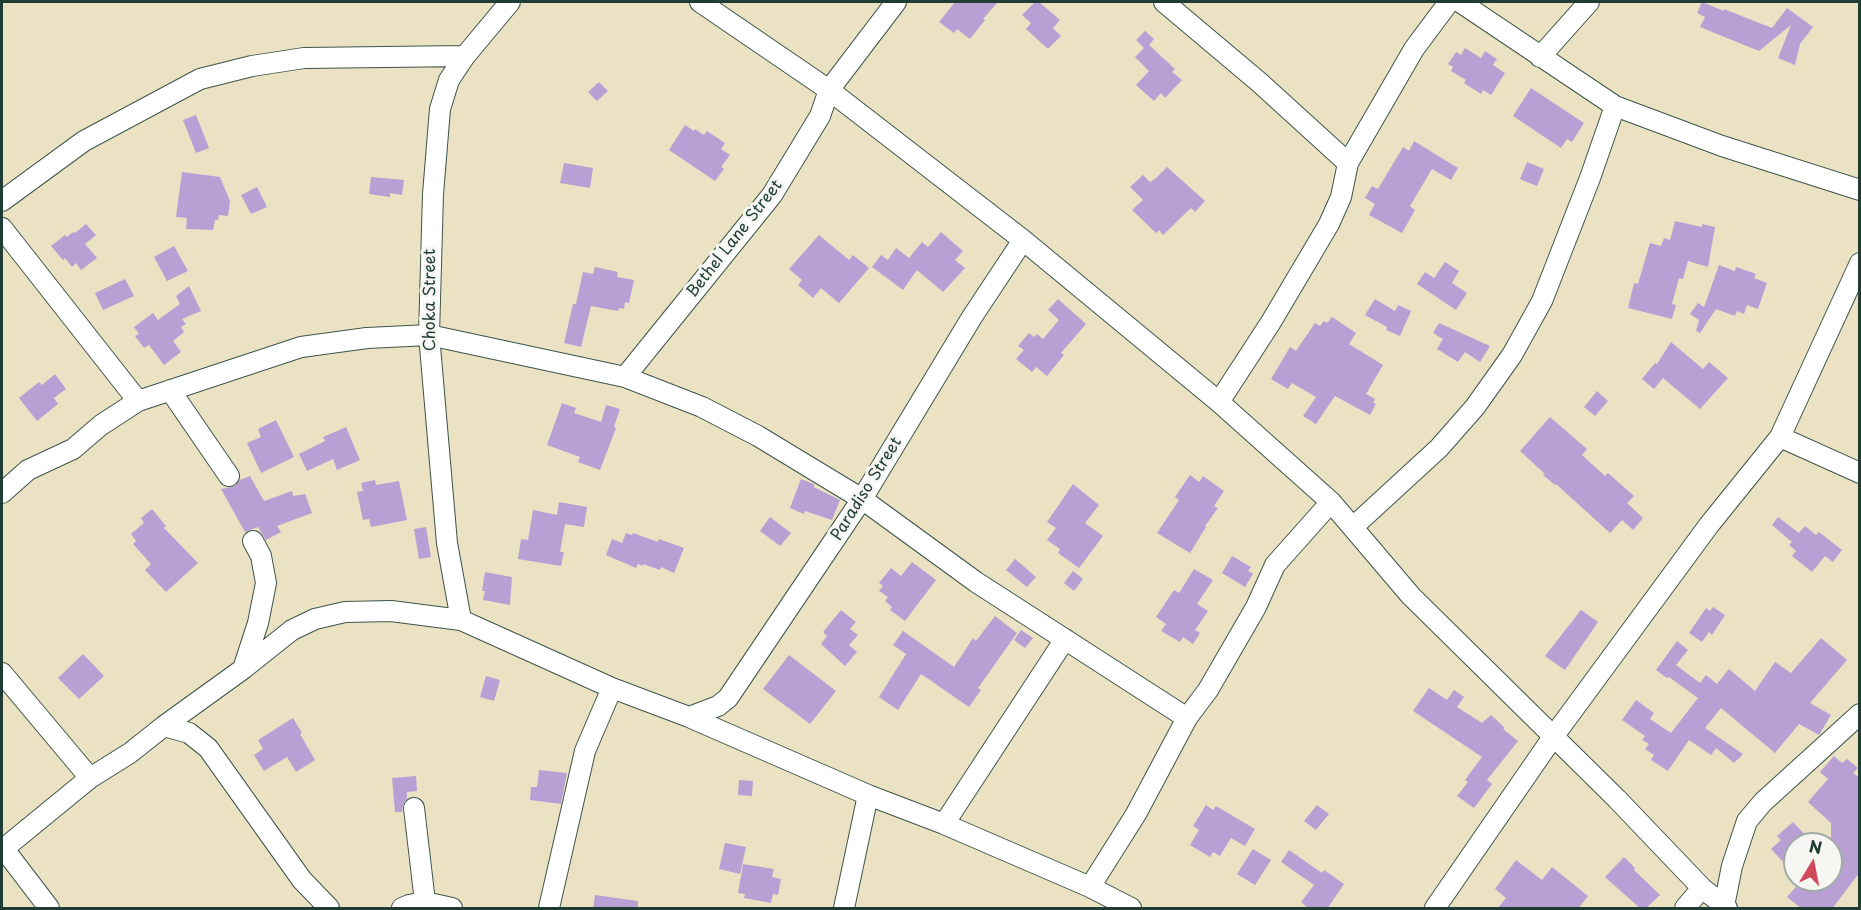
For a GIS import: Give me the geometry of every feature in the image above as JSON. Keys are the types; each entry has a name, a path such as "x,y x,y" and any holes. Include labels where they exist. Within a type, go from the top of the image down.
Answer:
{"street":[{"name":"Choka Street","path":"461,620 447,543 429,335 433,194 440,109 448,80 510,2"},
{"path":"700,2 829,90 1023,240 1219,402 1331,502 1411,596 1617,799 1702,888 1725,907 1732,866 1747,821 1763,802 1860,714"},
{"name":"Bethel Lane Street","path":"625,377 772,195 820,116 829,90 896,2"},
{"path":"1164,2 1348,163"},
{"path":"1219,402 1271,322 1329,224 1341,197 1348,163 1414,49 1449,2"},
{"path":"1460,2 1615,106 1722,146 1860,190"},
{"path":"1540,57 1589,2"},
{"path":"2,201 84,141 200,79 252,66 304,58 465,56"},
{"path":"1353,527 1439,448 1475,407 1512,355 1542,301 1590,178 1615,106"},
{"path":"2,228 138,401"},
{"name":"Paradiso Street","path":"689,717 718,706 728,698 862,499 972,317 1023,240"},
{"path":"1435,909 1552,737 1709,525 1780,437 1860,263"},
{"path":"2,493 28,470 73,449 101,424 138,401 301,347 367,338 429,335 625,377 702,407 749,431 862,499 976,582 1187,718"},
{"path":"170,390 229,476"},
{"path":"1780,437 1860,473"},
{"path":"1090,887 1136,814 1187,718 1208,690 1244,628 1275,565 1331,502"},
{"path":"243,669 258,623 266,583 261,556 253,541"},
{"path":"49,909 3,850 90,778 130,753 292,630 315,619 345,612 391,611 461,620 612,688 689,717 868,795 944,824 1090,887 1131,909"},
{"path":"944,824 1065,639"},
{"path":"2,673 90,778"},
{"path":"549,909 585,751 612,688"},
{"path":"728,698 728,707 736,737"},
{"path":"164,726 189,734 208,748 302,880 328,909"},
{"path":"844,909 868,795"},
{"path":"414,808 425,902"},
{"path":"1685,909 1702,888"},
{"path":"402,909 425,902 452,909"}],"building":[{"path":"955,2 998,2 970,39 957,29 954,33 939,22"},
{"path":"1035,2 1039,2 1060,20 1053,28 1061,36 1048,49 1026,29 1031,23 1022,15"},
{"path":"1702,2 1772,28 1787,8 1813,27 1800,44 1795,65 1778,58 1791,25 1759,51 1700,27 1705,17 1697,13"},
{"path":"1145,31 1154,39 1149,45 1175,69 1172,72 1182,80 1165,98 1161,93 1154,101 1136,85 1149,71 1135,57 1144,48 1136,40"},
{"path":"1465,48 1481,58 1485,51 1497,59 1493,65 1505,73 1491,95 1483,90 1481,94 1464,83 1466,80 1451,71 1453,67 1448,64 1456,52 1461,55"},
{"path":"599,82 608,91 597,101 588,92"},
{"path":"1531,88 1584,123 1572,142 1567,139 1561,148 1513,116"},
{"path":"196,115 209,148 196,153 183,120"},
{"path":"685,125 704,135 707,131 725,143 721,149 730,155 715,181 669,150"},
{"path":"1414,141 1458,168 1451,180 1432,169 1410,206 1415,210 1402,233 1369,215 1375,204 1365,198 1372,186 1378,189 1403,147 1409,151"},
{"path":"1527,162 1544,169 1537,186 1520,179"},
{"path":"564,163 593,168 590,188 560,183"},
{"path":"1167,167 1205,201 1195,212 1191,208 1163,235 1159,230 1156,233 1132,210 1143,200 1130,187 1143,175 1150,182"},
{"path":"182,172 220,177 230,201 228,216 219,215 218,220 215,220 213,230 186,229 187,218 176,217"},
{"path":"371,177 404,180 402,195 390,193 390,197 369,194"},
{"path":"257,187 267,207 251,214 241,195"},
{"path":"1675,221 1702,227 1702,224 1715,227 1708,267 1688,261 1683,279 1679,278 1672,304 1676,305 1672,319 1628,308 1634,283 1638,284 1650,243 1661,246 1664,238 1670,240"},
{"path":"86,224 96,235 85,244 97,258 81,270 76,263 72,267 65,258 63,260 51,246 65,235 67,237 75,233"},
{"path":"941,232 963,251 955,260 965,268 943,292 917,270 903,290 872,267 881,255 888,260 896,248 909,258 922,242 928,247"},
{"path":"819,235 849,260 853,255 869,268 839,303 821,288 813,298 798,285 802,280 789,269"},
{"path":"174,246 188,271 167,281 154,257"},
{"path":"1445,262 1459,271 1452,283 1467,293 1456,310 1417,284 1425,272 1434,278"},
{"path":"1719,265 1735,271 1736,267 1756,274 1754,278 1767,283 1758,309 1747,305 1744,314 1737,311 1735,316 1716,309 1700,333 1696,331 1699,320 1690,314 1698,303 1704,307"},
{"path":"595,267 618,272 617,277 634,280 629,303 625,302 624,309 619,308 618,311 591,306 581,347 564,343 583,272 593,274"},
{"path":"125,279 134,296 103,310 95,293"},
{"path":"189,286 201,311 182,319 186,324 181,327 184,332 173,341 181,352 164,365 149,345 144,348 135,336 139,334 134,327 153,313 158,320 180,304 176,296"},
{"path":"1058,299 1086,324 1061,353 1064,355 1047,376 1036,367 1032,372 1016,359 1024,350 1018,346 1029,333 1034,337 1037,334 1043,339 1059,320 1048,310"},
{"path":"1375,299 1395,311 1398,305 1411,311 1400,336 1386,330 1387,327 1365,315"},
{"path":"1332,317 1356,333 1349,344 1383,365 1366,394 1375,399 1373,403 1376,404 1370,415 1335,396 1316,424 1303,416 1316,397 1292,383 1288,389 1271,379 1290,347 1296,351 1315,323 1320,326"},
{"path":"1439,323 1490,346 1480,362 1465,352 1458,362 1437,349 1443,339 1433,333"},
{"path":"1671,342 1703,369 1709,362 1728,378 1700,409 1663,378 1654,389 1642,379 1655,363 1657,364"},
{"path":"55,374 66,389 54,398 58,404 37,421 19,398 39,382 42,385"},
{"path":"1597,391 1608,401 1595,416 1584,407"},
{"path":"562,403 576,408 574,413 601,422 606,405 620,409 614,427 616,428 600,470 578,462 580,457 547,445"},
{"path":"1550,417 1587,449 1582,455 1605,476 1608,473 1634,496 1627,503 1643,518 1633,530 1622,520 1610,533 1543,475 1545,474 1520,451"},
{"path":"276,420 294,457 261,473 247,443 261,437 258,429"},
{"path":"346,427 360,460 337,470 333,459 307,471 299,454 325,441 323,437"},
{"path":"1190,475 1199,482 1203,476 1224,491 1214,506 1218,508 1190,553 1157,533 1179,500 1175,497"},
{"path":"250,476 264,501 292,491 293,496 305,494 312,513 277,526 281,532 266,540 258,527 245,532 221,489 235,486 240,480"},
{"path":"801,479 840,500 832,520 805,511 804,514 790,508"},
{"path":"375,480 376,485 399,481 407,520 371,527 369,519 363,520 357,492 363,491 361,483"},
{"path":"1073,484 1099,505 1085,523 1103,536 1079,568 1058,553 1060,549 1047,540 1056,528 1047,522"},
{"path":"559,502 587,507 584,527 565,524 560,552 564,552 561,566 518,559 521,539 528,540 533,510 557,515"},
{"path":"152,509 166,526 164,528 198,563 166,592 145,570 151,564 133,544 136,541 131,534 144,523 141,518"},
{"path":"770,517 791,533 780,546 760,531"},
{"path":"1778,517 1799,533 1805,526 1816,535 1819,532 1842,550 1833,562 1825,556 1812,572 1792,556 1796,551 1789,545 1792,542 1772,525"},
{"path":"426,527 431,557 419,559 414,529"},
{"path":"626,533 632,535 633,533 658,542 659,539 684,548 674,573 661,567 660,570 643,564 643,566 638,564 636,568 606,555 612,539 622,543"},
{"path":"1232,556 1251,567 1248,571 1253,574 1245,587 1222,573"},
{"path":"1015,559 1036,577 1027,587 1006,570"},
{"path":"912,562 936,580 905,621 890,610 892,607 885,601 888,597 879,591 883,586 879,583 891,568 901,576"},
{"path":"1194,569 1213,580 1197,604 1208,611 1195,630 1200,633 1193,644 1183,637 1180,642 1161,631 1166,624 1156,617 1174,590 1179,593"},
{"path":"1073,571 1083,579 1074,591 1064,583"},
{"path":"485,572 512,577 510,605 483,600"},
{"path":"1713,607 1725,615 1712,635 1709,632 1702,642 1689,633 1706,608 1710,611"},
{"path":"841,610 856,622 850,629 858,635 849,645 857,652 845,666 821,644 827,636 823,632"},
{"path":"1581,610 1598,622 1565,670 1545,656"},
{"path":"995,616 1017,633 978,688 981,690 969,707 921,674 898,710 879,697 906,654 893,645 903,631 954,667 973,638 976,641"},
{"path":"1021,630 1033,638 1025,648 1014,640"},
{"path":"1821,638 1847,660 1810,703 1831,715 1819,735 1799,724 1775,753 1721,708 1705,728 1743,754 1734,763 1716,748 1711,755 1689,740 1668,771 1651,760 1654,755 1645,749 1649,744 1642,740 1645,736 1622,720 1636,700 1654,713 1650,719 1671,733 1698,698 1656,670 1677,641 1688,650 1676,665 1700,683 1706,675 1717,684 1729,669 1755,691 1775,662 1791,673"},
{"path":"83,654 104,676 79,699 58,678"},
{"path":"789,655 836,691 810,724 763,689"},
{"path":"486,676 500,680 494,701 480,697"},
{"path":"1429,688 1447,700 1454,690 1464,697 1457,707 1482,723 1491,715 1518,741 1487,780 1492,784 1474,808 1457,796 1468,782 1465,780 1482,757 1413,711"},
{"path":"293,718 315,760 296,772 287,757 264,771 254,755 263,749 258,740"},
{"path":"1834,756 1842,763 1847,759 1858,768 1853,773 1860,778 1860,872 1832,909 1802,909 1787,897 1791,892 1843,892 1843,832 1831,832 1831,823 1808,802 1828,779 1820,772"},
{"path":"539,770 567,773 561,804 530,800 531,787 537,787"},
{"path":"416,776 417,791 407,792 402,812 395,812 392,778"},
{"path":"739,780 753,781 752,796 738,795"},
{"path":"1206,805 1213,810 1216,806 1255,829 1245,846 1231,838 1220,856 1213,852 1210,857 1190,845 1199,830 1193,826"},
{"path":"1317,805 1329,814 1316,830 1304,821"},
{"path":"1793,822 1803,832 1783,832 1783,862 1771,849 1781,840 1777,836"},
{"path":"725,843 746,847 740,874 719,869"},
{"path":"1253,849 1271,860 1255,885 1237,874"},
{"path":"1289,850 1322,873 1324,870 1344,884 1327,909 1309,909 1301,902 1314,885 1281,862"},
{"path":"1624,857 1660,895 1645,909 1641,909 1605,877"},
{"path":"1516,860 1542,880 1552,867 1588,896 1578,909 1497,909 1506,898 1495,889"},
{"path":"743,864 774,869 772,877 781,879 778,895 773,894 771,903 744,898 745,894 738,893"},
{"path":"595,895 638,901 638,909 593,909"}]}
